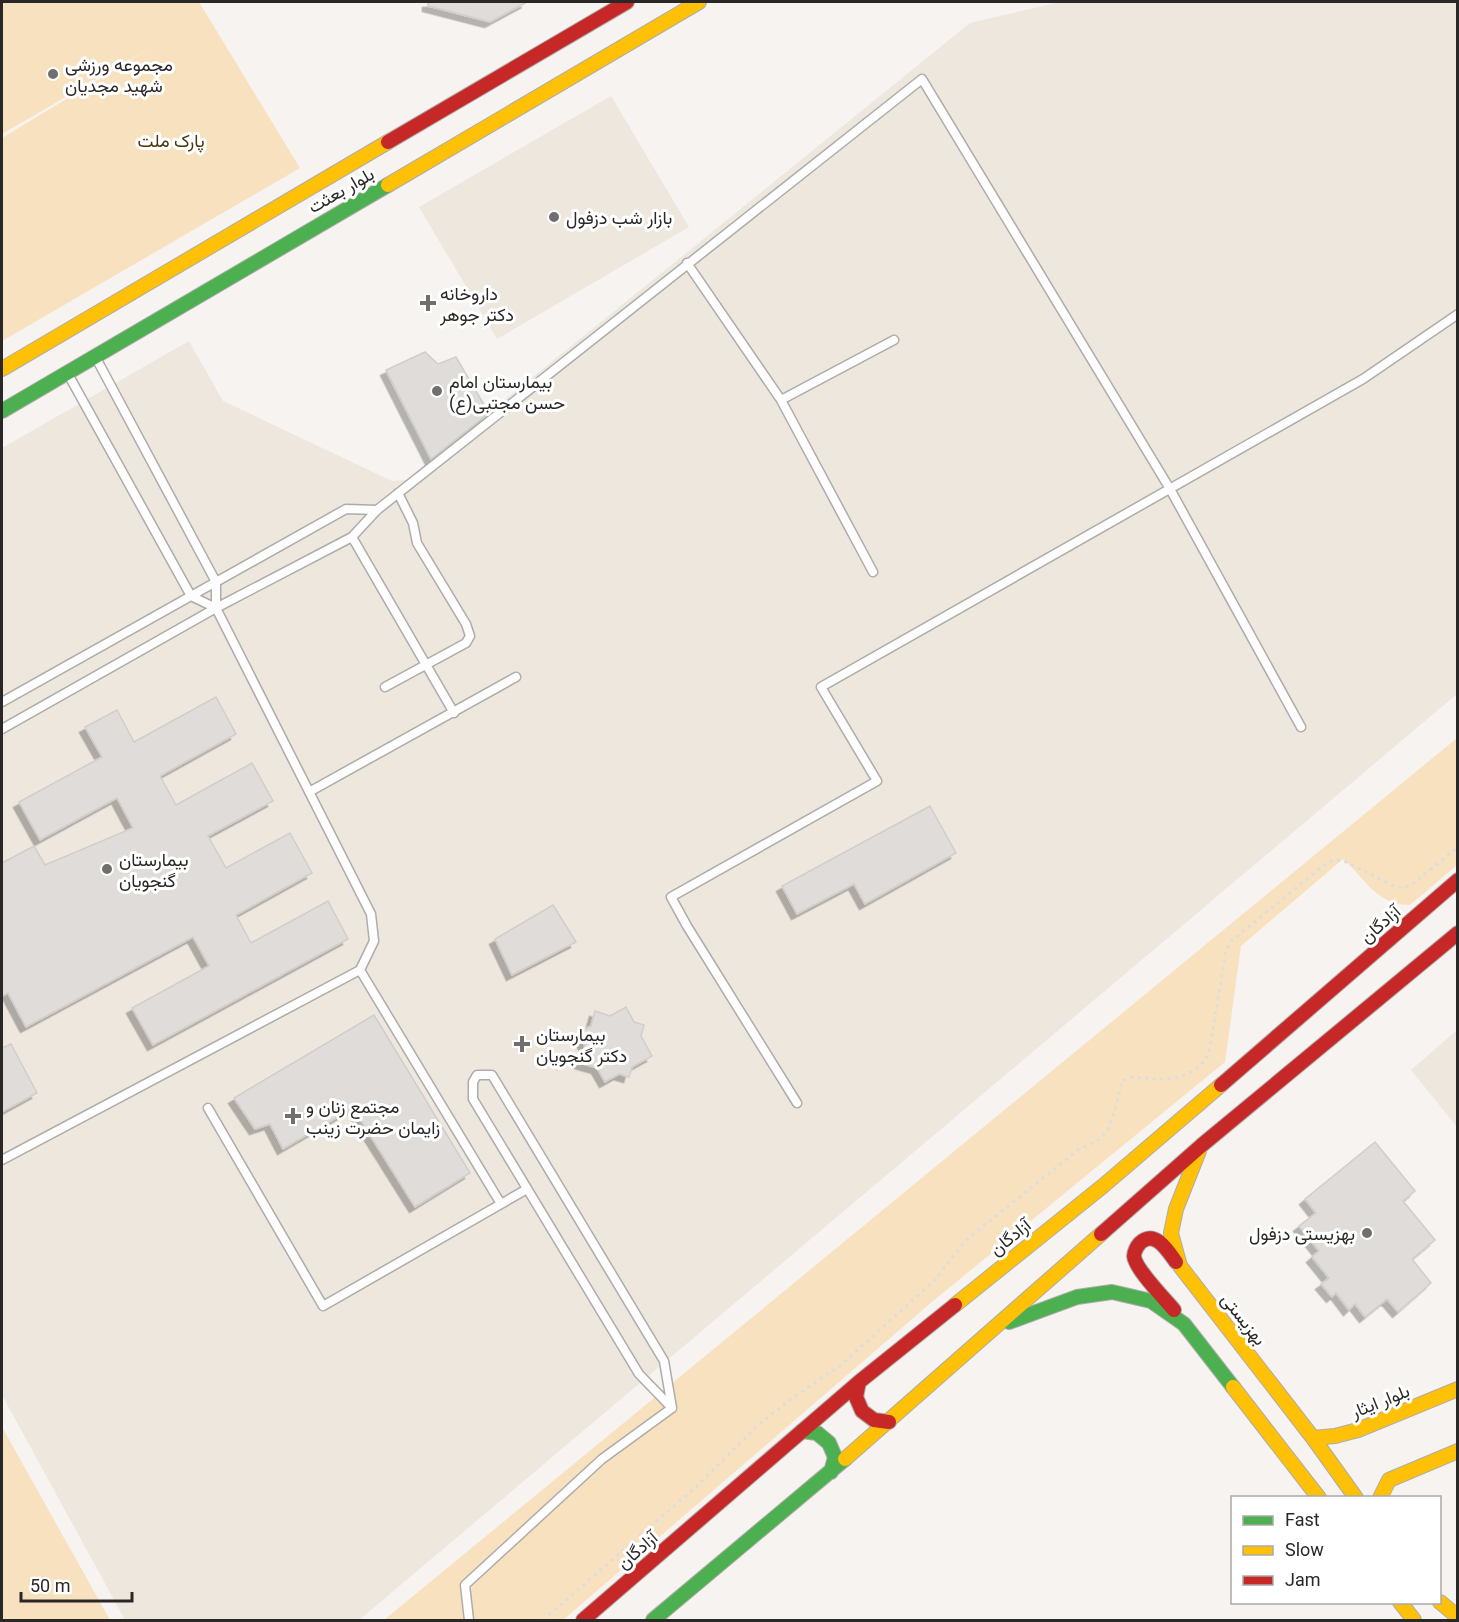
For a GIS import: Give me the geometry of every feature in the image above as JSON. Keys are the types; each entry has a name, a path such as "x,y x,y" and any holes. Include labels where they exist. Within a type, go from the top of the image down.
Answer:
{"main road":[{"name":"بلوار بعثت","path":"2,369 627,2"},
{"name":"بلوار بعثت","path":"2,411 699,2"},
{"path":"408,130 428,140 429,150 422,163"},
{"name":"آزادگان","path":"583,1620 859,1382 1103,1186 1458,880"},
{"path":"656,1618 889,1422 1202,1145 1458,933"},
{"name":"بهزیستی","path":"1202,1145 1176,1209 1173,1225 1172,1233 1180,1266 1355,1496"},
{"path":"1180,1266 1160,1241 1150,1238 1137,1246 1134,1256 1137,1266 1318,1496"},
{"path":"995,1327 1077,1297 1112,1292 1151,1301 1184,1323"},
{"path":"859,1382 856,1397 862,1411 874,1420 889,1422"},
{"name":"بلوار ایثار","path":"1312,1438 1335,1436 1358,1430 1458,1389"},
{"path":"802,1431 817,1433 829,1443 835,1457 831,1472"},
{"path":"1381,1496 1389,1480 1458,1451"},
{"path":"1441,1603 1458,1617"},
{"path":"1402,1604 1414,1620"}],"lane":[{"path":"2,729 216,608 352,537 377,510 398,493 922,79 1170,489 1301,727"},
{"path":"687,263 781,400 873,572"},
{"path":"796,1103 671,897 877,781 821,687 1363,379 1458,314"},
{"path":"781,400 894,340"},
{"path":"2,1160 360,970 374,941 371,914 216,608 216,582 94,355"},
{"path":"67,372 191,596 216,608"},
{"path":"385,687 466,643 470,636 466,624 417,543 413,523 398,493"},
{"path":"2,702 346,509 377,510"},
{"path":"352,537 454,713"},
{"path":"309,792 516,677"},
{"path":"360,970 501,1204"},
{"path":"477,1074 492,1075 664,1361 672,1408 639,1374 473,1099 473,1082 477,1074"},
{"path":"208,1108 323,1305 527,1189"},
{"path":"469,1620 465,1585 602,1459 672,1408"}],"path":[{"path":"543,1620 696,1487 758,1425 841,1365 935,1280 966,1240 1078,1150 1100,1139 1108,1129 1122,1082 1127,1078 1167,1080 1191,1073 1203,1064 1209,1053 1226,950 1231,941 1333,860 1344,861 1402,888 1414,883 1458,847"}],"shaded area":[{"name":"بیمارستان دکتر گنجویان","path":"1059,2 1457,2 1457,694 359,1620 125,1620 2,1395 2,448 189,341 223,401 392,481 406,480 970,23"},
{"name":"بازار شب دزفول","path":"611,96 689,227 497,339 419,207"},
{"path":"1457,1030 1457,1127 1411,1070"}],"green space":[{"name":"پارک ملت","path":"2,2 199,2 300,168 2,341 2,138 157,44 2,134"},
{"path":"1457,738 1457,865 1410,905 1398,904 1379,895 1343,859 1241,946 1225,1062 933,1301 563,1620 384,1620"},
{"path":"2,1427 110,1620 2,1620"}],"building":[{"path":"428,2 527,2 490,22 428,6"},
{"name":"بیمارستان امام حسن مجتبی(ع)","path":"425,352 438,364 456,357 489,413 431,459 386,370"},
{"name":"بیمارستان گنجویان","path":"216,697 236,734 160,776 176,805 252,763 273,801 208,836 226,868 290,833 312,873 236,915 251,943 328,901 348,939 153,1045 132,1008 209,966 193,937 26,1027 8,993 2,996 2,863 34,846 45,865 133,828 117,798 40,840 19,802 102,757 85,727 117,710 134,742"},
{"path":"930,806 956,853 865,904 854,884 797,914 782,886"},
{"path":"553,905 576,942 512,975 495,939"},
{"path":"626,1007 634,1022 644,1025 641,1036 652,1056 632,1067 629,1077 619,1074 605,1082 597,1068 580,1063 585,1046 578,1033 591,1026 595,1011 610,1016"},
{"name":"مجتمع زنان و زایمان حضرت زینب","path":"374,1015 470,1173 415,1207 353,1108 283,1149 270,1124 255,1129 234,1098"},
{"path":"11,1044 37,1093 2,1112 2,1048"},
{"name":"بهزیستی دزفول","path":"1375,1142 1415,1191 1403,1201 1435,1240 1412,1259 1431,1283 1398,1312 1387,1299 1365,1317 1355,1304 1349,1310 1336,1293 1332,1297 1321,1284 1329,1278 1312,1257 1319,1251 1299,1226 1316,1213 1305,1199"}],"traffic: fast":[{"path":"2,411 388,185"},
{"path":"1009,1322 1077,1297 1112,1292 1151,1301 1184,1324 1233,1387"},
{"path":"802,1431 817,1433 829,1443 835,1457 831,1472"},
{"path":"653,1620 845,1459"}],"traffic: slow":[{"path":"388,185 699,2"},
{"path":"2,369 388,142"},
{"path":"955,1305 1103,1186 1221,1085"},
{"path":"1199,1151 1176,1209 1171,1233 1180,1266 1313,1438 1355,1496"},
{"path":"845,1459 1101,1234"},
{"path":"1233,1387 1317,1496"},
{"path":"1313,1438 1335,1436 1358,1430 1458,1389"},
{"path":"1381,1496 1389,1480 1458,1451"},
{"path":"1441,1603 1458,1617"},
{"path":"1402,1604 1414,1620"}],"traffic: jam":[{"path":"388,142 627,2"},
{"path":"1221,1085 1458,880"},
{"path":"1101,1234 1202,1145 1458,933"},
{"path":"1174,1310 1139,1268 1134,1254 1140,1243 1151,1239 1161,1243 1176,1262"},
{"path":"583,1620 859,1382 955,1305"},
{"path":"859,1382 856,1397 862,1411 874,1420 889,1422"}],"place":[{"name":"مجموعه ورزشی شهید مجدیان","path":"53,74"},
{"name":"بازار شب دزفول","path":"554,217"},
{"name":"داروخانه دکتر جوهر","path":"428,303"},
{"name":"بیمارستان امام حسن مجتبی(ع)","path":"437,391"},
{"name":"بیمارستان گنجویان","path":"107,869"},
{"name":"بیمارستان دکتر گنجویان","path":"522,1044"},
{"name":"مجتمع زنان و زایمان حضرت زینب","path":"293,1116"},
{"name":"بهزیستی دزفول","path":"1367,1233"}]}
